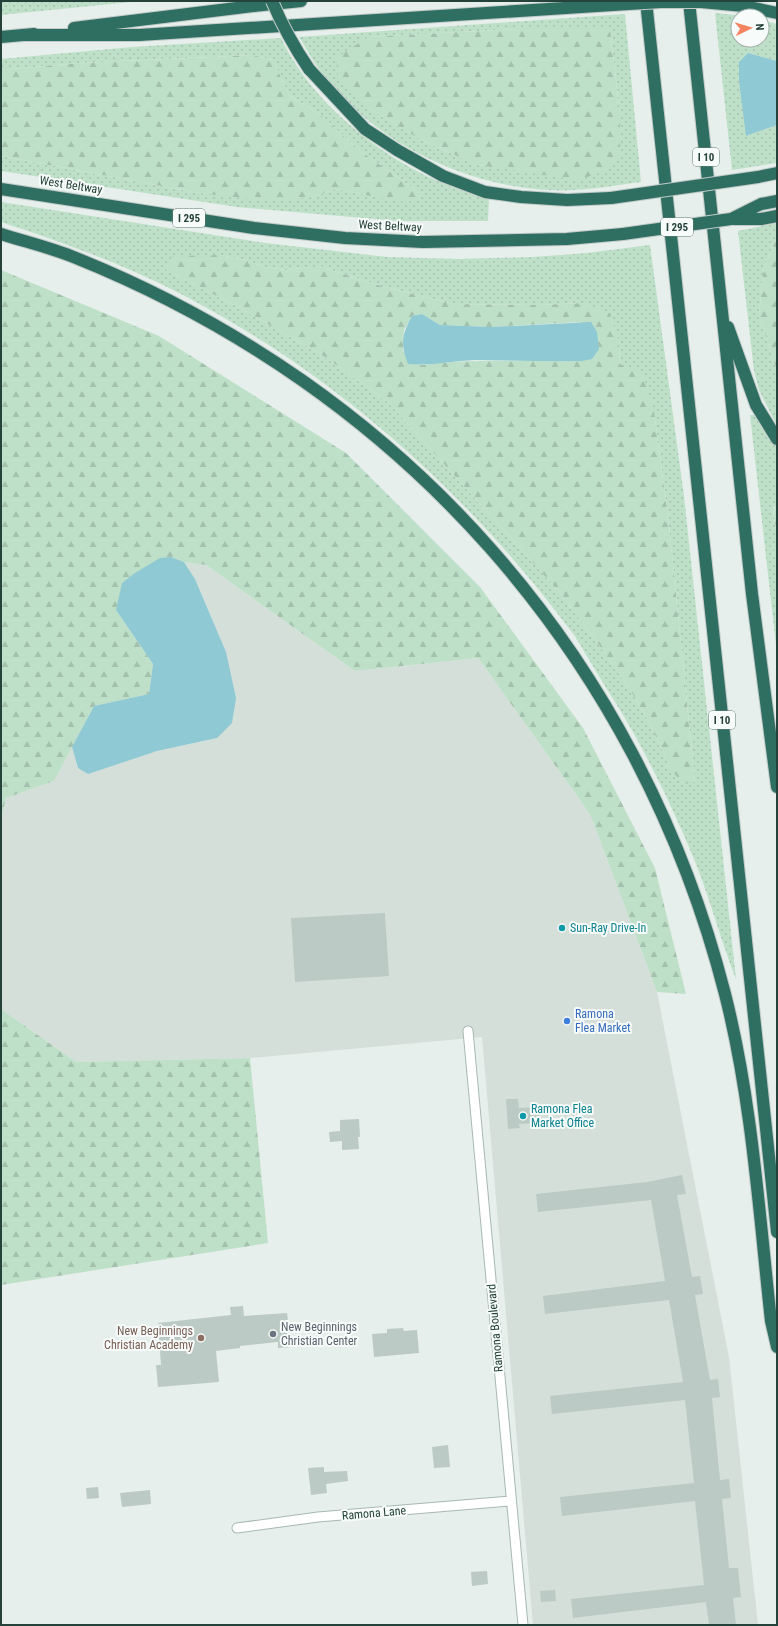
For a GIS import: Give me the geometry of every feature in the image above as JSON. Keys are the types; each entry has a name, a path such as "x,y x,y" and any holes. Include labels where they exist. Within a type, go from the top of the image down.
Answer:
{"highway":[{"path":"272,1 292,44 309,69 365,129 397,150 443,176 485,192 522,197 566,200 611,198 777,173"},
{"path":"1,37 301,1"},
{"name":"I 10","path":"646,1 777,1232"},
{"name":"I 10","path":"689,1 752,594 777,787"},
{"path":"27,35 139,35 661,2 701,2 744,6 777,13"},
{"name":"West Beltway","path":"1,189 254,228 345,238 423,242 568,239 623,234 731,219 761,204 777,201"},
{"path":"731,219 761,219 777,216"},
{"path":"1,234 72,256 135,283 195,313 294,373 349,414 412,468 482,538 522,585 581,665 616,723 652,791 684,866 700,911 725,995 746,1099 771,1321 777,1347"},
{"path":"722,313 756,405 777,439"}],"street":[{"name":"Ramona Boulevard","path":"468,1031 523,1625"},
{"name":"Ramona Lane","path":"237,1528 318,1517 511,1501"}],"shaded area":[{"path":"184,562 206,565 355,671 478,658 590,814 657,992 729,1357 758,1625 533,1625 482,1037 250,1058 76,1062 1,1009 1,820 6,798 54,781 72,747 78,768 217,738 226,652 195,579"}],"green space":[{"path":"1,1 141,1 1,15"},
{"path":"715,13 730,14 730,48 770,48 770,22 777,24 777,61 748,53 746,136 777,125 777,163 732,170"},
{"path":"625,14 641,182 583,189 548,190 515,186 482,179 449,168 418,153 389,136 362,115 337,91 316,65 299,37","holes":["516,29 610,29 620,113 620,157 528,171 478,165 423,141 368,108 369,37"]},
{"path":"516,29 610,29 620,113 620,157 602,172 578,180 478,165 423,141 368,108 338,75 336,58 368,37"},
{"path":"281,38 297,66 317,92 341,117 368,140 397,160 428,176 459,189 489,198 488,221 398,221 237,207 1,171 1,156 199,193 307,198 337,189 366,195 422,201 417,191 359,150 321,115 289,95 273,60 251,55 79,63 1,70 1,59 132,47"},
{"path":"252,55 273,60 289,95 321,115 359,150 417,191 422,201 399,202 337,189 307,198 269,201 199,193 1,156 1,70 79,63"},
{"path":"1,202 266,243 387,257 458,259 533,257 587,253 650,245 684,496 736,979 689,846 656,776 625,718 574,635 533,583 445,486 397,442 346,400 293,362 238,326 181,294 115,263 47,237 1,222","holes":["220,255 245,260 266,267 286,270 319,266 381,286 454,304 540,305 583,303 619,340 620,364 654,411 669,525 695,782 671,770 654,732 631,691 562,595 389,403 325,357 240,308 166,270"]},
{"path":"777,223 777,238 764,266 759,315 777,371 777,426 759,390 754,371 738,231"},
{"path":"777,238 777,371 759,315 764,266"},
{"path":"220,255 245,260 266,267 286,270 319,266 381,286 454,304 540,305 583,303 609,312 619,340 620,364 642,372 654,411 669,525 695,782 684,784 671,770 654,732 631,691 562,595 389,403 325,357 240,308 166,270 166,263 173,256","holes":["422,314 440,325 491,327 580,322 582,361 481,361 421,365 403,351 404,330 412,316"]},
{"path":"1,270 159,336 346,453 480,587 583,728 655,868 686,994 657,992 590,814 478,658 355,671 206,565 184,562 171,557 116,610 153,664 149,694 94,706 54,781 6,798 1,820"},
{"path":"750,415 755,415 768,437 777,447 777,506 774,507 773,513 777,539 773,555 777,560 777,654"},
{"path":"777,506 777,536 774,518 775,507"},
{"path":"777,536 777,560 773,555 776,545"},
{"path":"1,1009 76,1062 250,1058 268,1243 1,1285"}],"water":[{"path":"748,53 777,61 777,125 746,136 739,81 739,62"},
{"path":"422,314 440,325 491,327 591,322 597,332 599,349 592,359 582,361 475,360 433,364 408,364 403,345 404,334 412,316"},
{"path":"171,557 184,562 195,579 226,652 236,698 232,723 217,738 157,751 88,774 78,768 72,747 94,706 149,694 153,664 116,610 122,583 135,573 160,558"}],"building":[{"path":"385,913 389,976 295,982 291,918"},
{"name":"Ramona Flea Market Office","path":"506,1099 518,1099 519,1108 539,1107 540,1123 519,1124 520,1128 508,1129"},
{"path":"359,1119 359,1149 342,1150 342,1141 330,1142 329,1132 340,1131 340,1120"},
{"path":"682,1175 686,1194 677,1195 692,1277 700,1276 703,1294 695,1295 710,1380 718,1379 720,1397 712,1398 720,1480 729,1479 731,1498 722,1499 729,1568 738,1568 741,1597 733,1598 736,1625 709,1625 706,1602 573,1618 571,1599 704,1585 695,1501 562,1516 560,1497 694,1483 685,1400 552,1414 550,1396 683,1382 669,1300 545,1314 543,1296 665,1281 651,1200 538,1212 536,1194 647,1182"},
{"path":"243,1306 244,1316 287,1313 291,1347 278,1348 278,1342 240,1346 240,1348 216,1351 219,1382 158,1387 156,1365 161,1365 158,1323 231,1315 230,1307"},
{"path":"403,1328 404,1331 417,1330 419,1353 374,1357 372,1334 387,1333 387,1329"},
{"path":"448,1445 450,1467 434,1468 432,1447"},
{"path":"324,1467 324,1472 347,1471 348,1481 326,1484 327,1493 311,1495 308,1468"},
{"path":"98,1487 99,1498 87,1499 86,1488"},
{"path":"150,1490 151,1504 122,1507 120,1493"},
{"path":"487,1571 488,1584 472,1586 471,1572"},
{"path":"555,1590 556,1601 541,1602 540,1591"}],"place":[{"name":"Sun-Ray Drive-In","path":"562,928"},
{"name":"Ramona Flea Market","path":"567,1021"},
{"name":"Ramona Flea Market Office","path":"523,1116"},
{"name":"New Beginnings Christian Center","path":"273,1334"},
{"name":"New Beginnings Christian Academy","path":"201,1338"}]}
